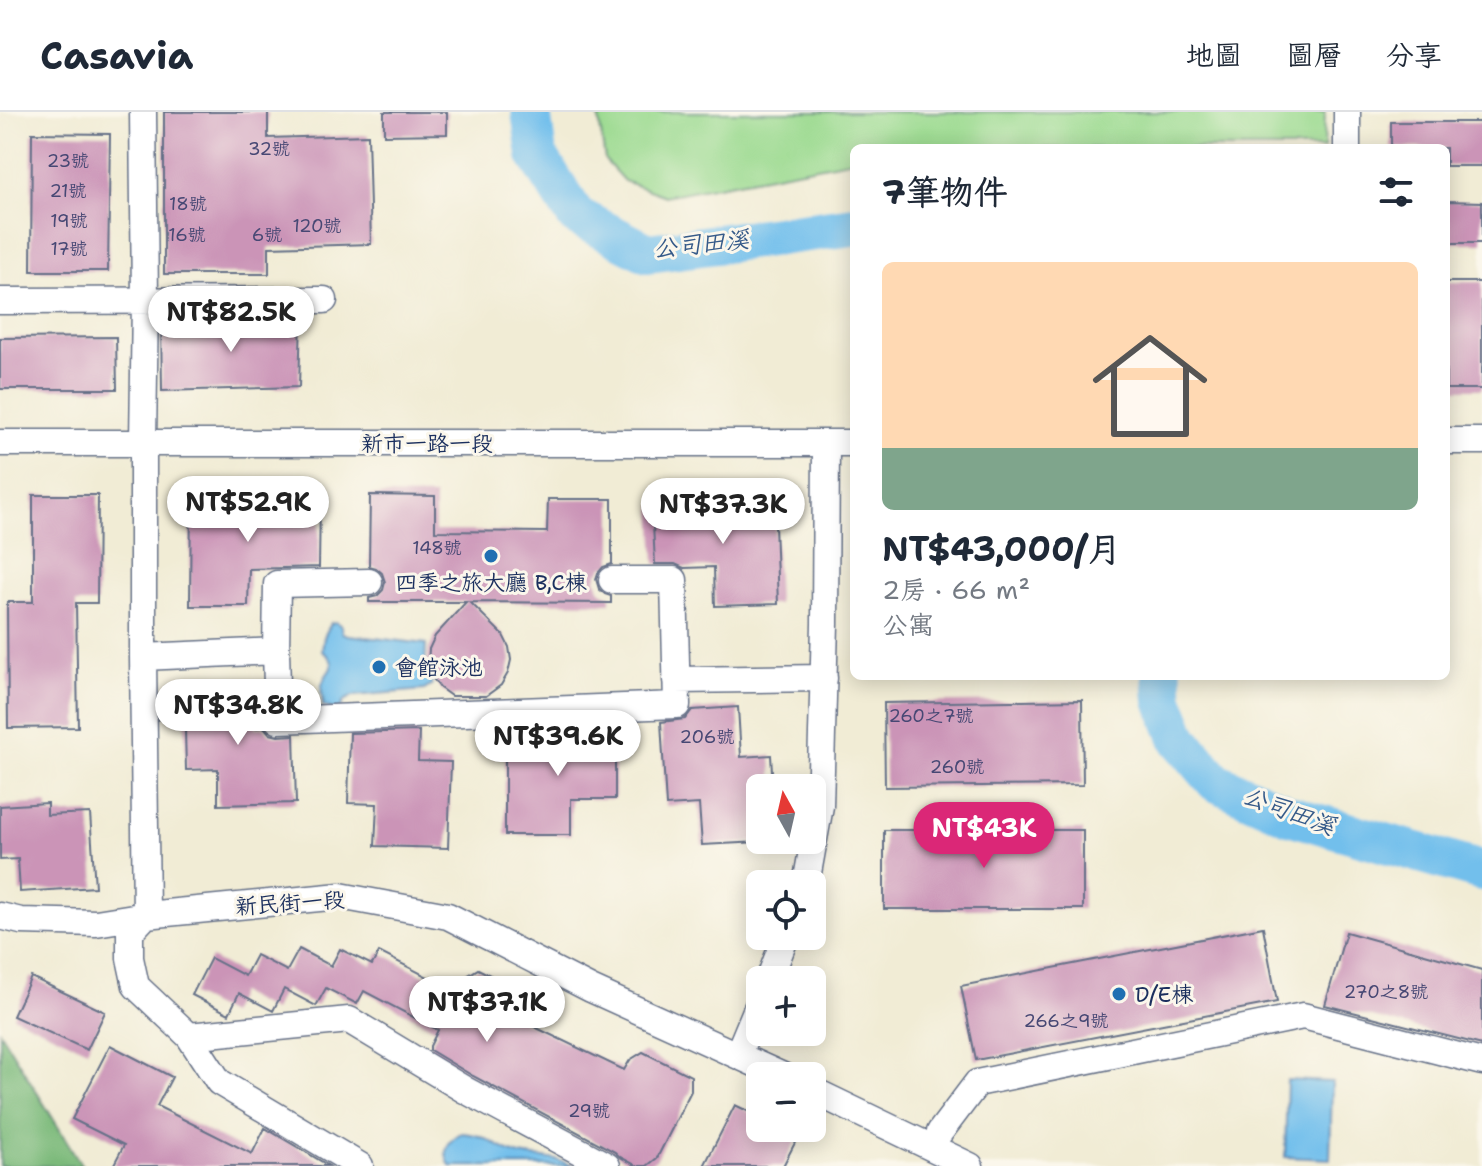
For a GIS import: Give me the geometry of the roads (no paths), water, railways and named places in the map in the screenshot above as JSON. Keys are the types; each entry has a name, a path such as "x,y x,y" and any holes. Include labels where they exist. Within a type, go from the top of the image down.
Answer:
{"street":[{"path":"143,112 146,915 130,932 130,958 136,986 189,1036 219,1082 360,1166"},
{"path":"1347,112 1347,144"},
{"path":"0,301 324,300"},
{"path":"1450,441 1482,441"},
{"name":"新市一路一段","path":"0,443 850,443"},
{"path":"809,870 820,806 826,443"},
{"path":"369,582 277,584 278,720 677,705 674,580 612,580"},
{"path":"143,657 276,651"},
{"path":"676,680 824,678"},
{"name":"新民街一段","path":"0,916 21,921 96,923 146,915 340,896 448,916 591,989 754,1062"},
{"path":"940,1132 977,1083 1303,1016 1482,1062"},
{"path":"189,1036 349,1020 465,1090 607,1166"},
{"path":"738,1054 746,1035"},
{"path":"826,1097 970,1166"}],"water":[{"name":"會館泳池","path":"331,623 341,626 342,633 348,635 426,644 425,666 432,685 424,690 353,696 344,701 339,711 323,706 321,687 332,664 322,651 324,637"},
{"path":"1287,1080 1332,1082 1330,1159 1285,1157"},
{"path":"461,1133 484,1138 516,1154 575,1166 450,1166 447,1147"}],"waterway":[{"name":"公司田溪","path":"531,112 537,155 576,216 648,253 850,227"},
{"name":"公司田溪","path":"1162,680 1164,700 1180,740 1216,782 1289,815 1482,871"}],"place":[{"name":"四季之旅大廳 B,C棟","path":"491,556"},
{"name":"會館泳池","path":"379,667"},
{"name":"D/E棟","path":"1119,994"}]}
